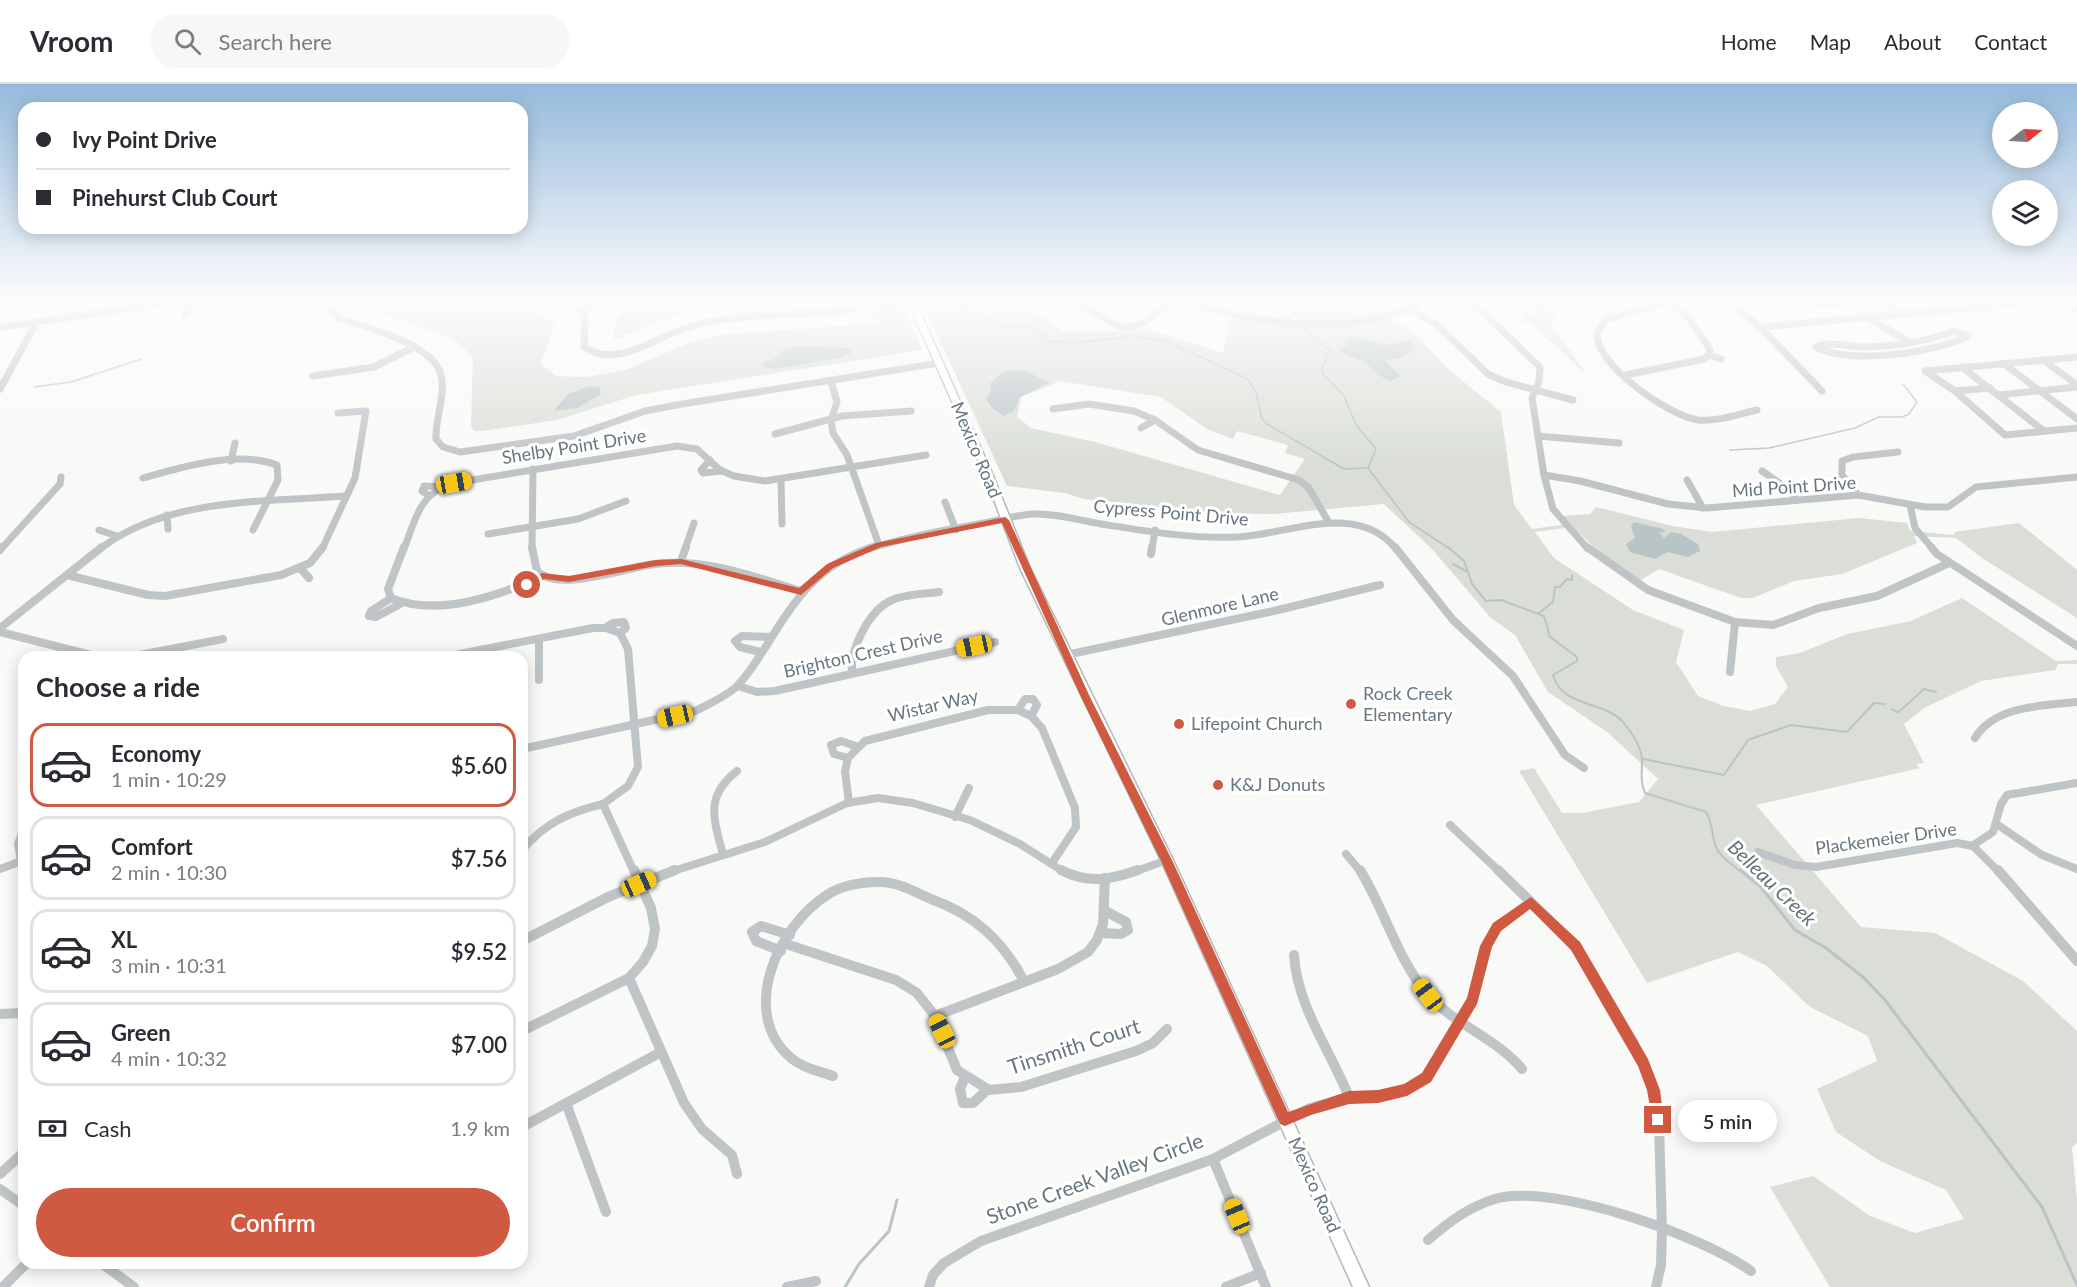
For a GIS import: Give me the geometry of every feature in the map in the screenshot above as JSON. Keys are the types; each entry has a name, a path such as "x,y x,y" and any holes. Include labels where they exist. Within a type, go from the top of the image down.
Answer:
{"main road":[{"name":"Mexico Road","path":"935,354 987,471 1005,520 1066,655 1167,860 1361,1287"}],"street":[{"path":"1,386 19,354"},
{"path":"313,376 374,367 400,354"},
{"path":"428,354 440,366 442,375 436,439 443,447 460,452 574,436 645,411 682,404 939,363"},
{"path":"596,354 602,356 618,354"},
{"path":"1467,354 1488,374 1506,382 1573,400"},
{"path":"1529,354 1537,362 1541,371 1532,398 1544,475 1556,514 1577,539 1601,560 1648,590 1735,622 1773,624 1819,608 1877,596 1949,563"},
{"path":"1605,354 1664,407 1688,418 1709,419 1757,410"},
{"path":"1786,354 1822,391"},
{"path":"1859,354 1880,354"},
{"path":"1626,375 1704,359 1709,355 1721,359"},
{"path":"2077,357 1925,370 1955,391 2005,435 2077,428"},
{"path":"2043,360 2077,386"},
{"path":"2003,363 2077,419"},
{"path":"1962,367 2044,431"},
{"path":"831,381 837,405 831,420 833,433 847,455 879,545"},
{"path":"1998,395 2077,386"},
{"path":"1955,391 1990,388"},
{"path":"1053,409 1097,405 1134,411 1155,420 1198,450 1299,480 1309,488 1328,521"},
{"path":"776,434 788,428 831,420 895,410 911,411"},
{"path":"67,575 148,595 165,596 281,575 301,569 323,548 355,478 366,411 338,413"},
{"path":"1141,428 1155,420"},
{"path":"1538,436 1619,442"},
{"path":"231,461 235,443"},
{"name":"Shelby Point Drive","path":"391,598 388,589 390,579 421,504 428,495 440,487 532,469 677,446 697,449 722,471"},
{"path":"1858,495 1841,474 1842,461 1853,457 1898,452"},
{"name":"Shelby Point Drive","path":"710,460 701,470 703,473 722,471 755,480 781,480 926,454"},
{"path":"143,478 231,461 261,458 277,465 278,480 253,530"},
{"path":"532,469 532,558 535,568 542,576"},
{"path":"1762,471 1788,489 1797,500"},
{"name":"Mid Point Drive","path":"1544,475 1581,480 1669,504 1703,508 1858,495 1910,505 1947,507 1956,504 1966,492 1976,487 2077,477"},
{"path":"0,550 60,484 61,477"},
{"path":"781,480 782,524"},
{"path":"1688,480 1703,508"},
{"path":"0,630 117,536 167,515 217,506 346,496"},
{"path":"488,534 595,515 626,501"},
{"path":"945,502 956,530"},
{"path":"1910,505 1918,534 1927,546 1949,563 2077,646"},
{"path":"167,515 168,530"},
{"name":"Cypress Point Drive","path":"738,686 801,591 830,566 879,545 1031,515 1050,515 1155,530 1238,537 1278,532 1328,521 1361,524 1377,531 1390,541 1453,620 1513,676 1565,755 1584,768"},
{"path":"681,561 694,523"},
{"path":"99,530 117,536"},
{"path":"1151,554 1155,530"},
{"path":"402,603 376,617 369,616 371,611 391,598 415,606 432,605 514,589 542,576 569,579 656,563 681,561 801,591"},
{"path":"301,569 309,578"},
{"name":"Glenmore Lane","path":"1066,655 1253,616 1380,585"},
{"path":"852,672 851,658 877,611 892,600 939,592"},
{"path":"1730,672 1735,622"},
{"path":"476,651 605,628 620,633 628,649 638,766 633,778 621,791 603,804 572,811 550,820 528,844"},
{"path":"0,630 77,651"},
{"path":"760,652 740,647 735,640 742,636 771,637"},
{"path":"160,651 223,639"},
{"path":"539,639 539,680"},
{"name":"Brighton Crest Drive","path":"738,686 757,692 775,691 852,672 995,642"},
{"path":"1483,662 1493,657"},
{"path":"528,748 695,711 738,686"},
{"name":"Wistar Way","path":"1018,710 1025,699 1033,699 1037,705 1031,716"},
{"path":"1975,738 1980,727 2001,715 2077,702"},
{"name":"Wistar Way","path":"858,747 841,741 831,746 834,754 848,758 858,747 875,737 911,727 988,710 1018,710 1031,716 1042,728 1075,808 1076,826 1072,836 1052,863"},
{"path":"848,758 845,771 849,803"},
{"path":"723,855 712,804 719,786 737,771"},
{"path":"1971,846 1993,832 1998,825 1998,809 2007,795 2077,783"},
{"path":"955,817 969,789"},
{"path":"528,938 639,884 767,841 820,813 849,803 879,798 921,805 993,831 1078,877 1089,880 1105,878 1167,860"},
{"path":"528,1028 629,978 651,952 657,934 655,918 603,804"},
{"path":"1450,825 1576,946 1644,1063 1656,1100 1662,1228 1661,1272 1656,1287"},
{"path":"1998,825 2042,855 2077,869"},
{"name":"Plackemeier Drive","path":"1758,852 1795,865 1816,867 1958,843 1971,846 1990,861 2077,961"},
{"path":"1346,854 1355,863 1367,882 1419,983 1437,1003 1505,1048 1522,1069"},
{"path":"0,869 18,862"},
{"path":"935,1016 972,998 1052,974 1087,954 1102,933 1107,912 1105,878"},
{"path":"833,1076 791,1058 775,1035 767,1014 765,993 786,943 807,913 824,896 846,887 884,882 952,906 971,916 994,934 1012,957 1024,981"},
{"name":"Stone Creek Valley Circle","path":"929,1287 933,1275 944,1263 981,1240 1213,1159 1310,1108 1349,1097 1378,1096 1416,1085 1427,1078 1463,1021 1473,1000 1486,946 1497,927 1531,902"},
{"path":"1102,933 1121,934 1128,930 1126,922 1107,912"},
{"name":"Tinsmith Court","path":"786,943 896,980 917,993 935,1016 952,1062 965,1077 988,1089 1021,1087 1136,1051 1153,1043 1167,1029"},
{"path":"1294,956 1295,980 1341,1075 1349,1097"},
{"path":"629,978 684,1102 702,1129 732,1155 737,1174"},
{"path":"0,1014 18,1013"},
{"path":"528,1124 661,1052"},
{"name":"Tinsmith Court","path":"965,1077 960,1089 963,1103 973,1103 988,1089"},
{"path":"566,1103 606,1212"},
{"path":"0,1174 18,1158"},
{"path":"1213,1159 1266,1287"},
{"path":"0,1189 18,1202"},
{"path":"1428,1240 1451,1217 1464,1211 1493,1201 1527,1196 1567,1200 1662,1228 1731,1256 1751,1271"},
{"path":"3,1287 21,1269"},
{"path":"109,1269 134,1287"},
{"path":"1226,1287 1261,1273"},
{"path":"787,1287 816,1281"}],"shaded area":[{"path":"470,354 543,354 540,363 556,376 587,377 626,370 663,354 896,354 636,395 557,420 482,431 474,431 471,426 473,357"},
{"path":"779,354 849,354 774,369 761,366"},
{"path":"946,354 1434,354 1447,368 1501,412 1514,505 1532,529 1568,524 1563,516 1590,514 1596,507 1673,526 1712,532 1859,518 1907,523 1910,531 1954,535 1955,532 2019,523 2077,570 2077,618 1982,558 1956,538 1914,536 1917,543 1842,574 1794,581 1753,598 1741,598 1659,569 1641,580 1608,559 1572,527 1535,532 1554,558 1633,610 1684,630 1676,662 1698,696 1724,706 1750,711 1775,704 1788,687 1776,666 1776,657 1800,653 1847,634 1911,621 1962,598 2056,661 2077,660 2077,664 2058,664 2055,670 1981,681 1924,708 1904,724 1924,763 1916,764 1920,768 1756,805 1861,927 1935,933 2023,981 2077,1031 2077,1143 2072,1147 2077,1200 2077,1287 1830,1287 1770,1187 1813,1176 1870,1216 1915,1233 1964,1219 1946,1190 1880,1161 1836,1132 1817,1089 1877,1061 1868,1036 1810,1007 1767,966 1738,952 1647,983 1519,771 1534,768 1562,813 1582,813 1639,802 1658,779 1607,732 1548,692 1515,635 1491,618 1432,549 1384,504 1273,514 1218,513 1084,499 1064,493 1007,486","holes":["1060,381 1161,397 1207,429 1233,439 1237,431 1288,445 1285,453 1305,459 1280,495 1095,442 1031,428 1017,417 1021,397"]},
{"path":"1345,354 1407,354 1385,361 1401,376 1391,381 1380,376 1364,362"},
{"path":"1564,354 1572,354 1586,374"},
{"path":"1007,370 1028,372 1049,383 1020,397 1014,411 1004,416 992,408 986,399 990,393 991,382"},
{"path":"589,386 600,387 601,394 577,408 554,411 568,394"},
{"path":"1634,522 1663,529 1666,532 1659,532 1664,538 1671,532 1681,534 1698,544 1700,551 1688,557 1668,552 1655,559 1630,552 1626,544 1635,538 1631,527"}],"waterway":[{"path":"1194,354 1248,379 1256,392 1262,419 1267,424 1344,469 1366,468"},
{"name":"Belleau Creek","path":"1327,354 1322,368 1323,374 1344,396 1356,425 1376,449 1368,468 1409,522 1450,549"},
{"path":"34,387 71,382 141,359"},
{"path":"1730,450 1769,448 1855,428 1879,417 1902,417 1909,414 1917,402 1903,384"},
{"name":"Belleau Creek","path":"1448,547 1464,561 1472,584 1486,601 1501,600 1544,616 1550,637 1577,657 1577,661 1553,675 1558,686 1574,699 1605,710 1624,723 1640,751 1645,793 1706,812 1719,852 1741,872"},
{"path":"1453,564 1466,571"},
{"path":"1539,613 1553,602 1555,587 1560,587 1567,579 1572,580 1572,575"},
{"path":"1892,709 1897,712 1901,710 1924,689 1936,692"},
{"path":"1643,759 1724,775 1748,740 1791,725 1847,732 1874,703 1885,704"},
{"name":"Belleau Creek","path":"1740,870 1760,886 1795,930 1826,948 1863,977 1885,1000 2042,1207 2077,1285"},
{"path":"845,1287 859,1264 889,1231 897,1200"}],"place":[{"name":"Rock Creek Elementary","path":"1351,704"},
{"name":"Lifepoint Church","path":"1179,724"},
{"name":"K&J Donuts","path":"1218,785"}],"route":[{"path":"527,585 542,576 569,579 656,563 681,561 801,591 823,570 879,545 1005,520 1086,697 1167,860 1285,1120 1310,1108 1349,1097 1378,1096 1407,1090 1427,1078 1463,1021 1473,1000 1486,946 1497,927 1531,902 1576,946 1644,1063 1656,1100 1658,1120"}]}
